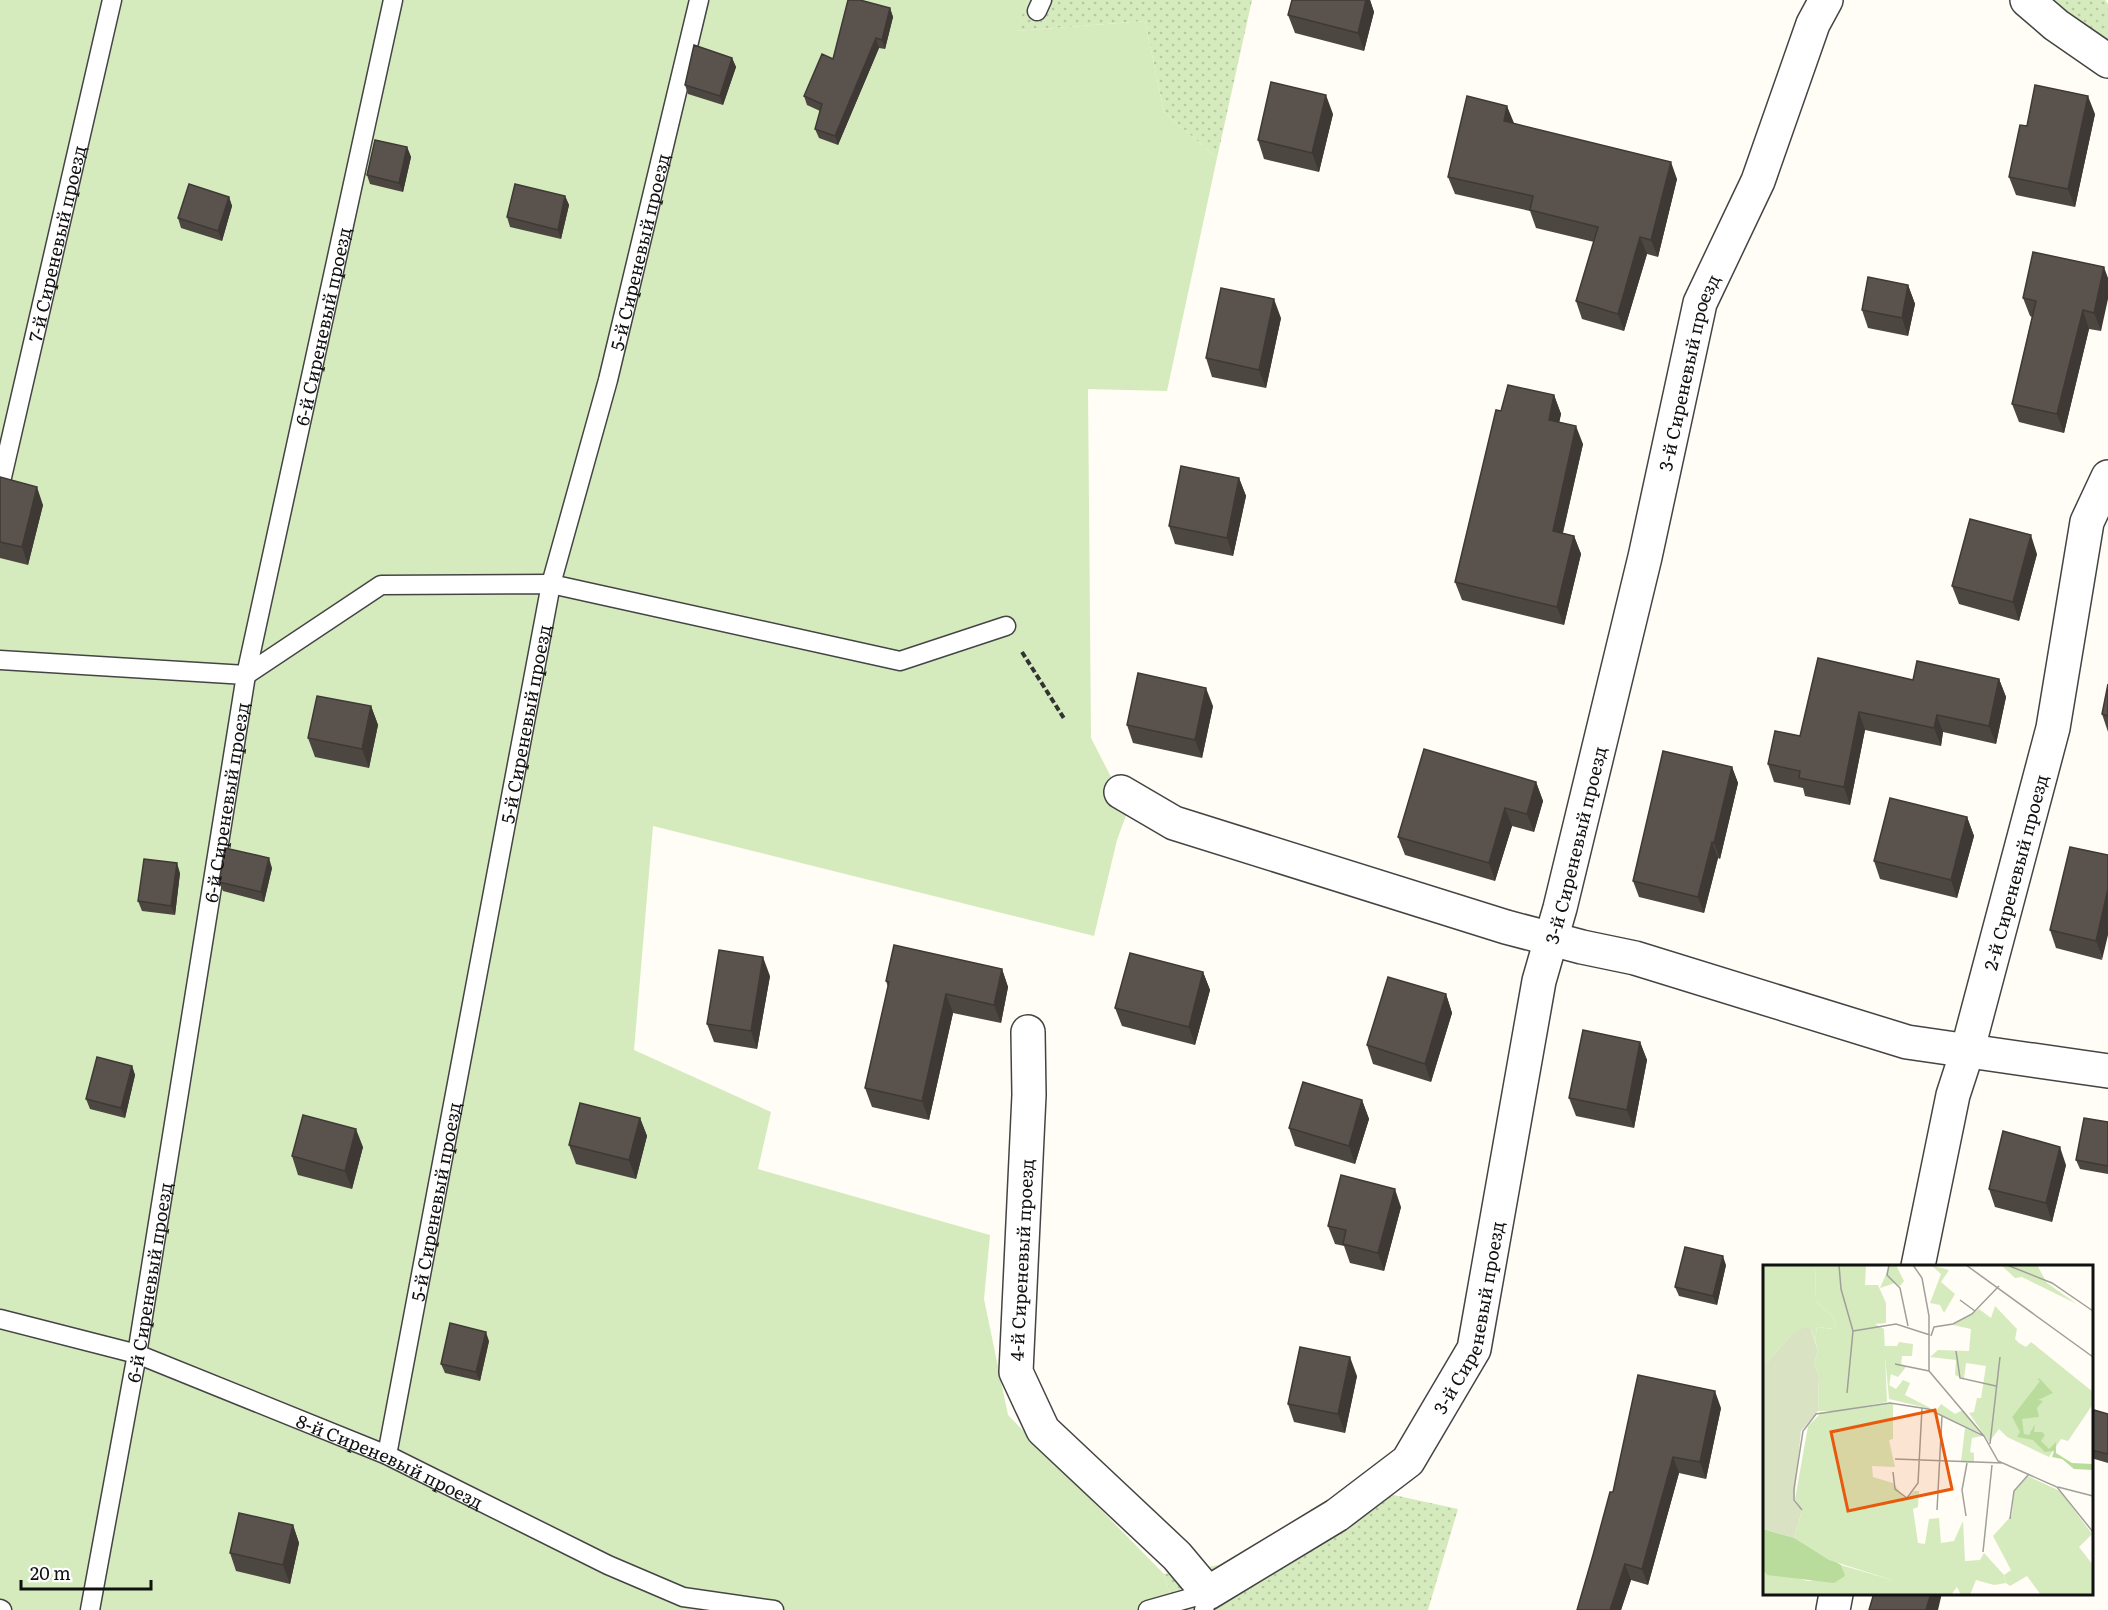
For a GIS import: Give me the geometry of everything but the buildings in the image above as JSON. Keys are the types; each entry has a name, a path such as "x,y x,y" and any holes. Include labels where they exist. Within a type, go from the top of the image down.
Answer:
{"street":[{"name":"3-й Сиреневый проезд","path":"1206,1601 1337,1515 1408,1461 1474,1349 1539,981 1646,557 1700,303 1758,181 1813,24 1826,0"},
{"path":"2027,0 2056,25 2108,61"},
{"name":"2-й Сиреневый проезд","path":"1918,1265 1953,1095 1967,1052 2054,728 2087,522 2108,477"},
{"path":"1121,792 1174,823 1506,927 1635,958 1907,1042 2108,1071"},
{"name":"4-й Сиреневый проезд","path":"1028,1032 1029,1095 1016,1372 1043,1430 1177,1556 1206,1601"},
{"path":"1833,1610 1836,1595"}],"lane":[{"name":"7-й Сиреневый проезд","path":"0,486 112,0"},
{"name":"6-й Сиреневый проезд","path":"90,1610 137,1354 246,675 393,0"},
{"name":"5-й Сиреневый проезд","path":"387,1455 551,584 608,380 699,0"},
{"path":"0,660 246,675 381,585 551,584 900,661 1006,626"},
{"name":"8-й Сиреневый проезд","path":"0,1320 137,1354 387,1455 608,1566 683,1597 774,1610"},
{"path":"1148,1610 1206,1601"}],"path":[{"path":"1006,626 1065,720"}],"green space":[{"path":"0,0 1028,0 1016,31 1145,21 1164,112 1217,158 1167,391 1088,389 1091,738 1128,810 1117,840 1094,936 653,826 634,1050 771,1112 758,1169 990,1235 984,1299 1008,1415 1164,1574 1175,1610 0,1610"},
{"path":"1028,0 1252,0 1217,158 1164,112 1145,21 1015,31"},
{"path":"2048,0 2105,0 2108,4 2108,45"},
{"path":"1357,1487 1458,1509 1428,1610 1175,1610 1164,1574 1219,1565"}]}
